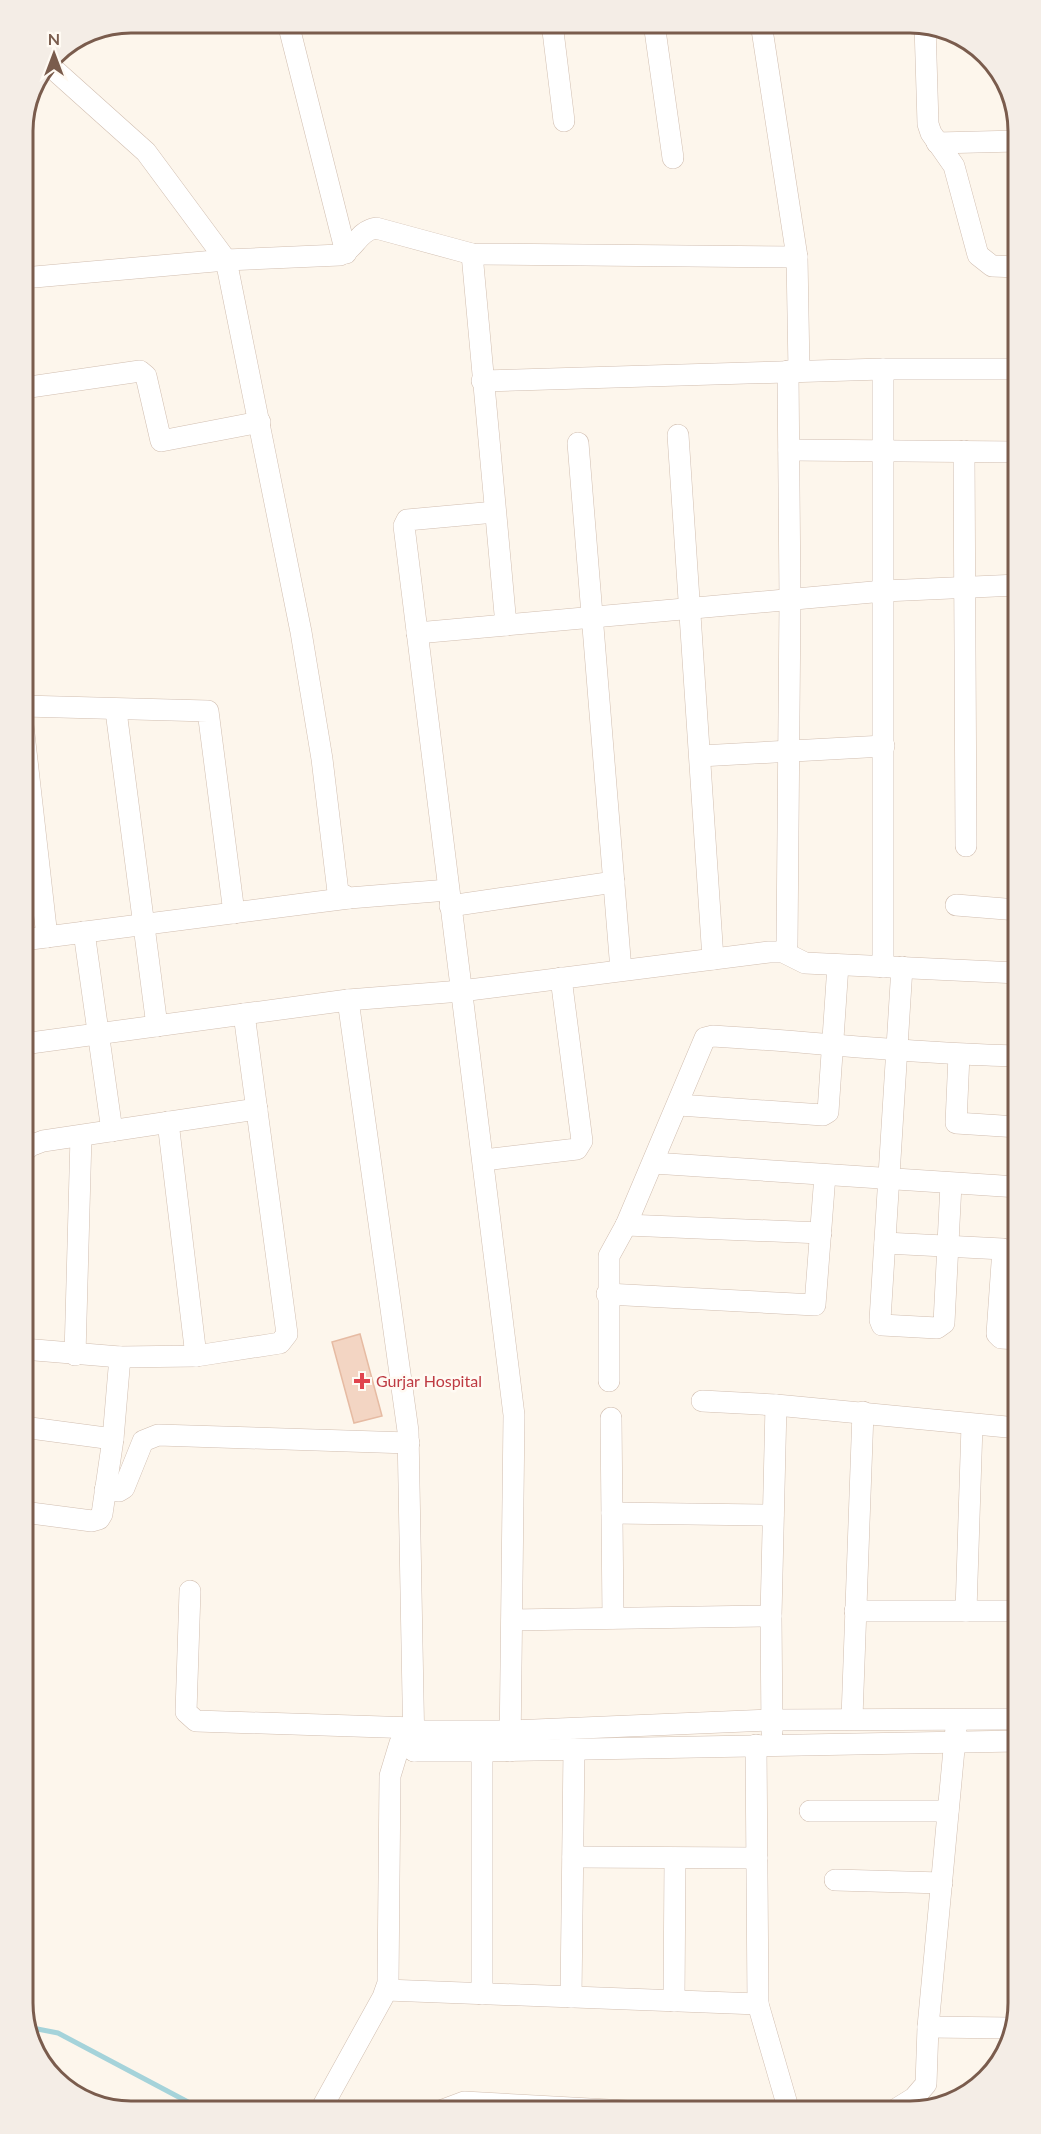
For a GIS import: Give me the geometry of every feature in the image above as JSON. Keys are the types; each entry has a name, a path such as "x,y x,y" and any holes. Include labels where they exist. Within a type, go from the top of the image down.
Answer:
{"street":[{"path":"291,33 346,253"},
{"path":"553,33 564,121"},
{"path":"655,33 673,158"},
{"path":"763,33 797,257 789,450 787,945 789,955"},
{"path":"925,34 928,124 954,166 978,255 992,266 1008,267"},
{"path":"70,84 146,152 226,260 302,632 322,759 338,892 349,898"},
{"path":"938,143 1008,141"},
{"path":"33,277 226,260 346,253 363,232 376,228 472,254 797,257"},
{"path":"472,254 506,625"},
{"path":"883,369 884,943 893,967 897,1052 880,1324 942,1327 951,1184"},
{"path":"482,381 793,371 1008,369"},
{"path":"33,387 140,371 146,376 161,441 260,422"},
{"path":"678,435 713,959"},
{"path":"578,443 621,970"},
{"path":"789,450 1008,452"},
{"path":"964,451 966,846"},
{"path":"495,512 404,522 514,1415 510,1741"},
{"path":"417,633 884,591 1008,585"},
{"path":"33,707 116,711 208,711 234,913"},
{"path":"116,711 157,1026"},
{"path":"700,756 884,746"},
{"path":"33,813 47,937"},
{"path":"33,939 349,898 449,898 614,882"},
{"path":"956,905 1008,909"},
{"path":"84,932 112,1131"},
{"path":"33,1043 348,1000 461,991 713,959 789,955 805,963 1008,973"},
{"path":"679,1105 823,1115 830,1108 838,965"},
{"path":"484,1160 577,1149 580,1146 582,1141 561,978"},
{"path":"325,2101 386,1990 390,1776 411,1738 409,1443 348,1000"},
{"path":"33,1350 120,1357 196,1356 280,1343 287,1334 244,1014"},
{"path":"609,1381 607,1294 609,1256 626,1226 679,1105 702,1042 709,1036 834,1044 897,1052 1008,1056"},
{"path":"959,1055 956,1123 1008,1126"},
{"path":"33,1145 42,1141 257,1109"},
{"path":"168,1122 196,1356"},
{"path":"75,1354 81,1136"},
{"path":"653,1163 1008,1187"},
{"path":"607,1294 810,1306 817,1300 825,1175"},
{"path":"626,1226 821,1233"},
{"path":"885,1243 1008,1249"},
{"path":"1008,1267 997,1334 1001,1338 1008,1338"},
{"path":"33,1513 92,1521 102,1514 113,1439 120,1357"},
{"path":"702,1401 863,1412 1008,1427"},
{"path":"776,1405 771,1616 772,1720 764,1745 757,1858 758,2004 786,2101"},
{"path":"852,1718 863,1412"},
{"path":"610,1418 613,1618"},
{"path":"966,1611 972,1425"},
{"path":"33,1428 113,1439"},
{"path":"105,1490 119,1491 124,1488 143,1441 158,1435 409,1443"},
{"path":"612,1513 773,1515"},
{"path":"190,1591 186,1712 196,1721 411,1738 510,1741 574,1749 1008,1741"},
{"path":"855,1611 1008,1611"},
{"path":"512,1620 771,1616"},
{"path":"918,2100 926,2084 928,2027 956,1719"},
{"path":"411,1738 482,1751 510,1741 772,1720 1008,1719"},
{"path":"571,1997 574,1749"},
{"path":"482,1751 482,1994"},
{"path":"810,1811 948,1811"},
{"path":"573,1857 757,1858"},
{"path":"674,2001 675,1858"},
{"path":"836,1880 942,1883"},
{"path":"386,1990 758,2004"},
{"path":"928,2027 1005,2028"}],"building":[{"path":"360,1334 382,1416 354,1423 332,1342"}],"waterway":[{"path":"37,2029 58,2033 186,2101"}],"place":[{"name":"Gurjar Hospital","path":"362,1381"}]}
